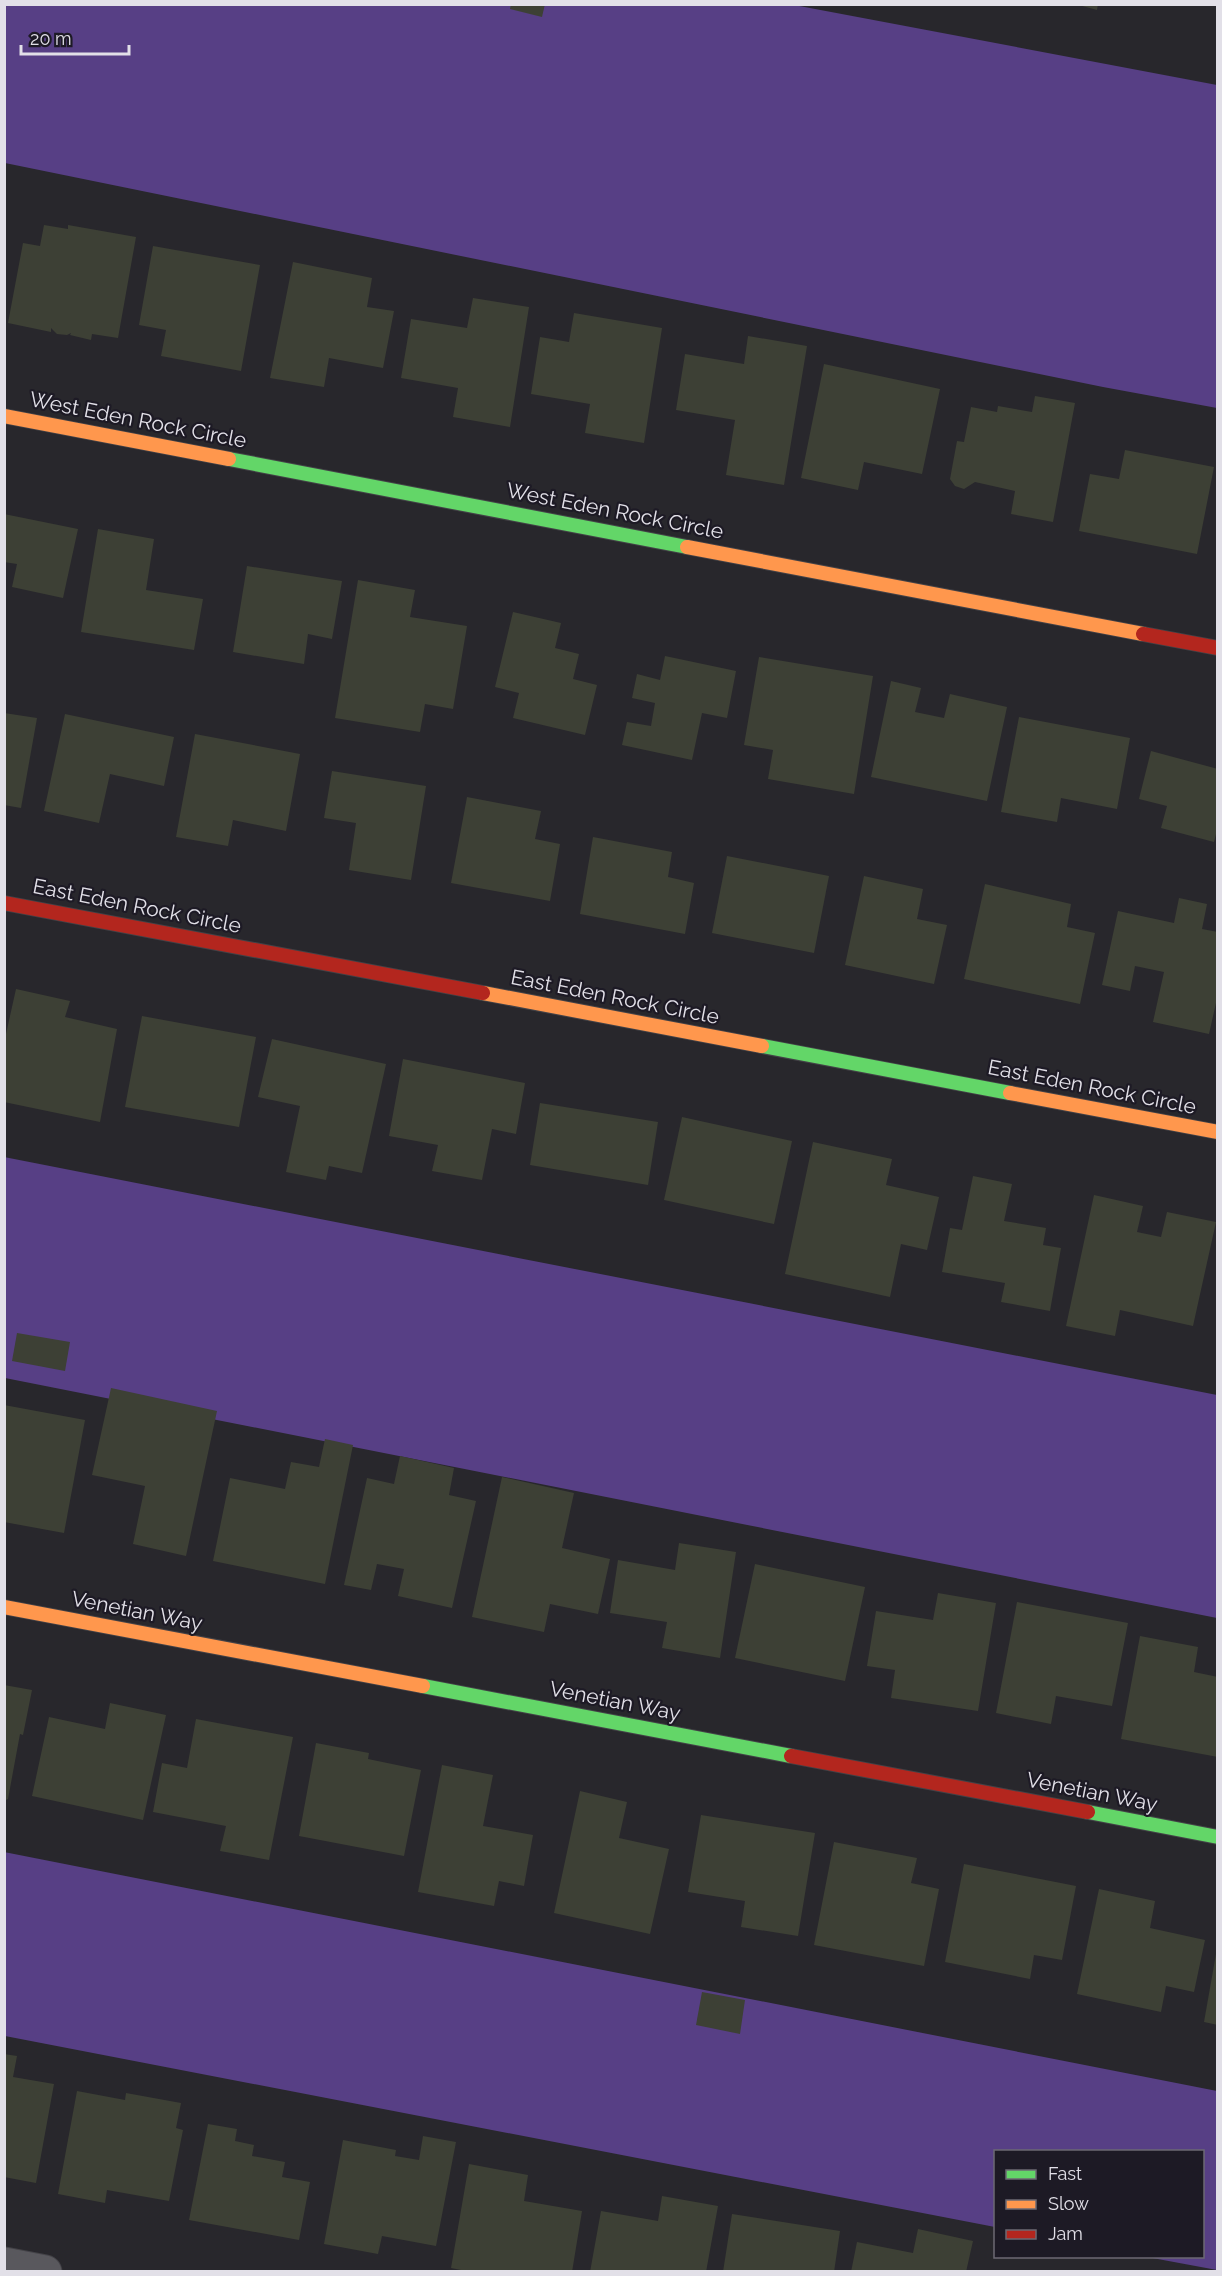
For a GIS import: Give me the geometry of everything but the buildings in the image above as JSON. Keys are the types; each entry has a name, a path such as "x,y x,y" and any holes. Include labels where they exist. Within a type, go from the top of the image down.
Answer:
{"street":[{"name":"West Eden Rock Circle","path":"4,416 1218,648"},
{"name":"East Eden Rock Circle","path":"4,903 1218,1132"},
{"name":"Venetian Way","path":"4,1607 1218,1837"},
{"path":"4,2264 45,2271"}],"shaded area":[{"path":"4,5 794,5 1217,85 1217,408 1103,387 5,163"},
{"path":"4,1157 1217,1395 1217,1618 5,1378"},
{"path":"4,1852 1217,2091 1217,2270 1152,2258 1204,2258 1204,2150 994,2150 994,2227 5,2036"}],"traffic: fast":[{"path":"229,459 687,547"},
{"path":"762,1046 1010,1093"},
{"path":"423,1686 791,1756"},
{"path":"1088,1812 1218,1837"}],"traffic: slow":[{"path":"4,416 229,459"},
{"path":"687,547 1143,634"},
{"path":"483,993 762,1046"},
{"path":"1010,1093 1218,1132"},
{"path":"4,1607 423,1686"}],"traffic: jam":[{"path":"1143,634 1218,648"},
{"path":"4,903 483,993"},
{"path":"791,1756 1088,1812"}]}
